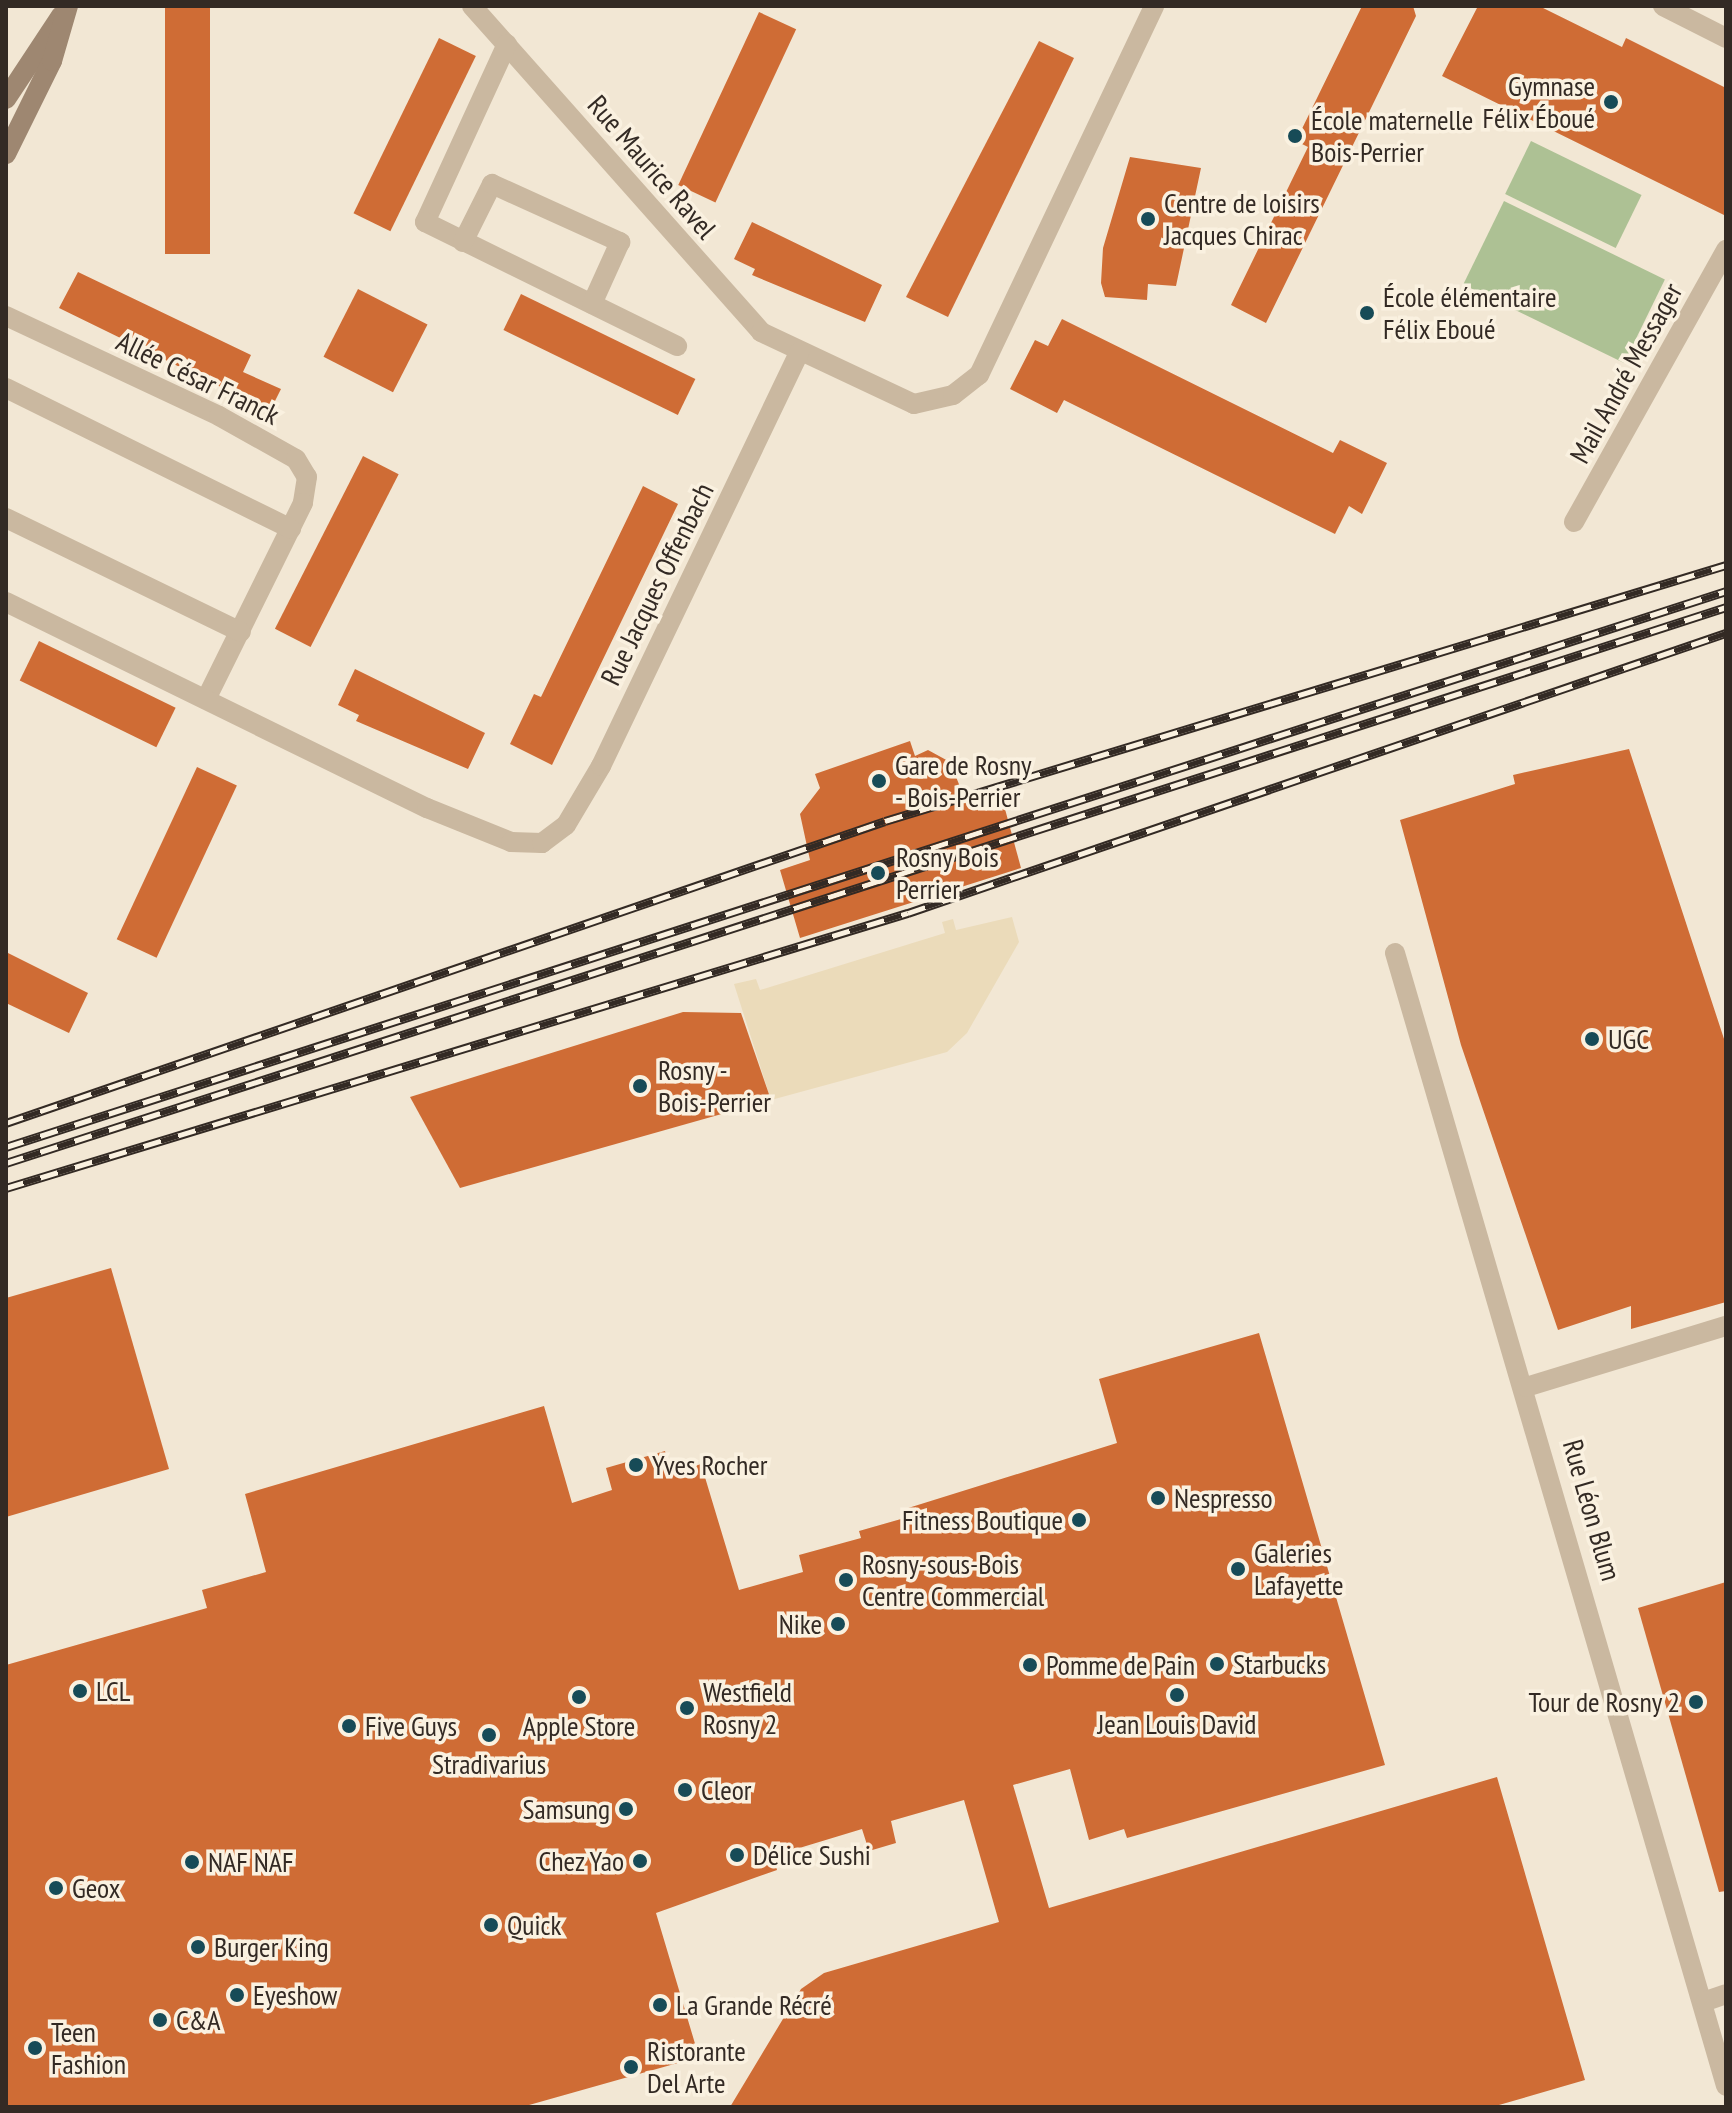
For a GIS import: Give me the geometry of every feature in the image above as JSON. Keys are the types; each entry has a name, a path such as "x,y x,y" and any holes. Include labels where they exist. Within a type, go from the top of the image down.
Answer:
{"main road":[{"path":"6,99 68,6"},
{"path":"6,154 52,61 68,6"}],"street":[{"name":"Rue Maurice Ravel","path":"472,6 704,272 761,332 799,352"},
{"path":"799,352 914,404 953,395 979,375 1154,6"},
{"path":"1663,6 1726,38"},
{"path":"507,44 425,222 677,346"},
{"path":"463,242 492,184 620,242 592,304"},
{"name":"Mail André Messager","path":"1574,522 1726,250"},
{"name":"Allée César Franck","path":"6,316 296,459 307,477 291,529 206,699"},
{"name":"Rue Jacques Offenbach","path":"6,602 427,808 511,842 542,843 566,825 601,766 799,352"},
{"path":"6,388 291,529"},
{"path":"6,518 241,632"},
{"name":"Rue Léon Blum","path":"1395,953 1706,2001 1726,2086"},
{"path":"1526,1387 1726,1326"},
{"path":"1706,2001 1726,1994"}],"green space":[{"path":"1531,141 1642,195 1616,248 1505,194"},
{"path":"1504,201 1665,279 1624,363 1463,285"}],"shaded area":[{"path":"1012,917 1019,942 967,1033 947,1052 771,1100 734,984 756,979 760,990 945,933 942,922 953,919 956,930"}],"building":[{"path":"165,6 210,6 210,254 165,254"},
{"path":"1362,6 1413,6 1416,16 1266,323 1231,305 1308,147 1296,141"},
{"name":"Gymnase Félix Éboué","path":"1478,6 1539,6 1622,47 1626,38 1726,88 1726,216 1442,76"},
{"path":"759,12 796,29 715,202 678,185"},
{"path":"439,38 476,56 390,231 354,213"},
{"path":"1039,41 1074,58 948,317 906,297"},
{"name":"Centre de loisirs Jacques Chirac","path":"1130,157 1201,168 1176,286 1148,284 1147,300 1105,297 1101,283 1103,248"},
{"path":"752,222 882,285 865,322 752,275 755,269 734,259"},
{"path":"78,272 251,355 243,372 281,389 270,411 59,308"},
{"path":"358,289 427,324 393,392 323,357"},
{"path":"521,294 695,379 678,415 503,330"},
{"path":"1062,319 1333,453 1340,440 1387,463 1362,514 1349,506 1335,534 1064,400 1057,413 1010,389 1035,340 1048,346"},
{"path":"363,456 399,474 311,647 275,629"},
{"path":"643,486 678,504 552,765 510,744 534,694 541,697"},
{"path":"39,641 176,708 156,747 20,681"},
{"path":"355,669 485,733 468,769 356,721 359,715 338,705"},
{"path":"910,741 915,756 928,750 950,762 969,809 1002,798 1021,868 800,938 780,870 810,860 800,814 820,788 815,774"},
{"name":"UGC","path":"1629,749 1726,1045 1726,1302 1631,1329 1631,1306 1558,1330 1461,1045 1400,820 1515,784 1513,775"},
{"path":"197,767 237,786 157,958 117,939"},
{"path":"6,952 88,993 69,1033 6,1003"},
{"path":"683,1012 741,1013 771,1100 460,1188 410,1097"},
{"path":"111,1268 169,1469 6,1517 6,1298"},
{"name":"Westfield Rosny 2","path":"1259,1333 1385,1765 1127,1838 1124,1829 1089,1840 1070,1769 1013,1785 1049,1908 1497,1777 1585,2080 1492,2107 730,2107 801,1989 824,1973 999,1922 964,1800 891,1821 896,1843 869,1851 862,1829 773,1856 777,1870 656,1913 699,2057 522,2107 6,2107 6,1665 207,1608 202,1590 266,1572 245,1494 544,1406 572,1503 612,1490 606,1468 665,1451 671,1474 701,1464 739,1590 803,1572 799,1555 861,1538 859,1531 908,1517 905,1509 1117,1443 1099,1379"},
{"name":"Tour de Rosny 2","path":"1726,1582 1726,1891 1719,1892 1638,1608"}],"railway":[{"path":"6,1123 885,821 1726,565"},
{"path":"6,1147 1726,591"},
{"path":"6,1163 1726,607"},
{"path":"6,1188 908,913 1726,633"}],"place":[{"name":"Gymnase Félix Éboué","path":"1611,102"},
{"name":"École maternelle Bois-Perrier","path":"1295,136"},
{"name":"Centre de loisirs Jacques Chirac","path":"1148,219"},
{"name":"École élémentaire Félix Eboué","path":"1367,313"},
{"name":"Gare de Rosny - Bois-Perrier","path":"879,781"},
{"name":"Rosny Bois Perrier","path":"878,873"},
{"name":"UGC","path":"1592,1039"},
{"name":"Rosny - Bois-Perrier","path":"640,1086"},
{"name":"Yves Rocher","path":"636,1465"},
{"name":"Nespresso","path":"1158,1498"},
{"name":"Fitness Boutique","path":"1079,1520"},
{"name":"Galeries Lafayette","path":"1238,1569"},
{"name":"Rosny-sous-Bois Centre Commercial","path":"846,1580"},
{"name":"Nike","path":"838,1624"},
{"name":"Starbucks","path":"1217,1664"},
{"name":"Pomme de Pain","path":"1030,1665"},
{"name":"LCL","path":"80,1691"},
{"name":"Jean Louis David","path":"1177,1695"},
{"name":"Apple Store","path":"579,1697"},
{"name":"Tour de Rosny 2","path":"1696,1702"},
{"name":"Westfield Rosny 2","path":"687,1708"},
{"name":"Five Guys","path":"349,1726"},
{"name":"Stradivarius","path":"489,1735"},
{"name":"Cleor","path":"685,1790"},
{"name":"Samsung","path":"626,1809"},
{"name":"Délice Sushi","path":"737,1855"},
{"name":"Chez Yao","path":"640,1861"},
{"name":"NAF NAF","path":"192,1862"},
{"name":"Geox","path":"56,1888"},
{"name":"Quick","path":"491,1925"},
{"name":"Burger King","path":"198,1947"},
{"name":"Eyeshow","path":"237,1995"},
{"name":"La Grande Récré","path":"660,2005"},
{"name":"C&A","path":"160,2020"},
{"name":"Teen Fashion","path":"35,2048"},
{"name":"Ristorante Del Arte","path":"631,2067"}]}
